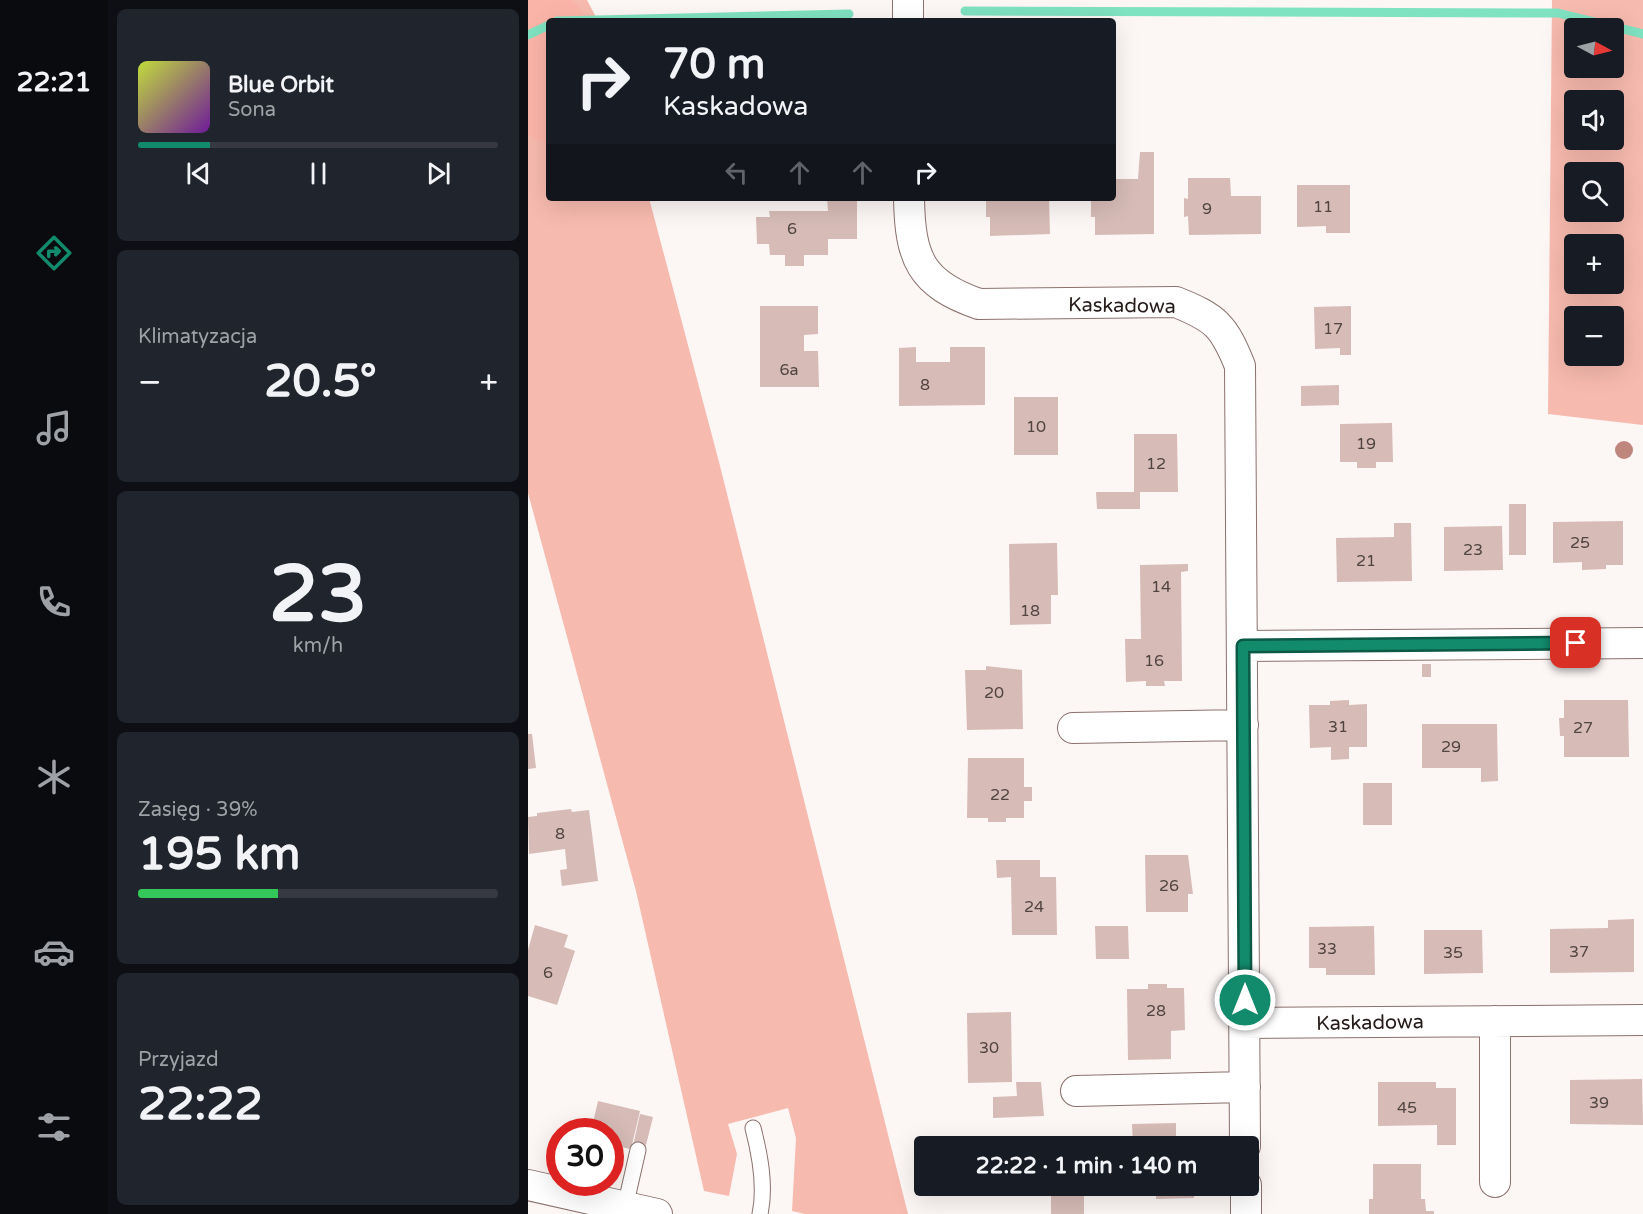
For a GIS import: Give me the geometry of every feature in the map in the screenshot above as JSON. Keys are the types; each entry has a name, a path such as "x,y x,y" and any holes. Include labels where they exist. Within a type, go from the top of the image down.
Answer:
{"street":[{"path":"908,0 908,18"},
{"name":"Kaskadowa","path":"909,201 914,250 929,278 952,294 979,304 1176,302 1206,314 1228,335 1240,366 1245,1136"},
{"path":"1243,646 1643,643"},
{"path":"1073,728 1243,725"},
{"name":"Kaskadowa","path":"1245,1023 1643,1020"},
{"path":"1495,1021 1495,1182"},
{"path":"1076,1091 1245,1087"},
{"path":"528,1185 657,1214"},
{"path":"1246,1196 1246,1214"}],"lane":[{"path":"753,1128 759,1151 762,1180 760,1214"},
{"path":"625,1207 638,1150"}],"shaded area":[{"path":"528,0 587,0 596,18 546,18 546,201 650,201 719,462 908,1214 805,1214 792,1211 796,1138 788,1108 728,1124 737,1154 729,1196 704,1191 636,891 528,493"},
{"path":"528,0 573,0 586,18 546,18 546,144 528,135"},
{"path":"1552,0 1643,0 1643,425 1548,414"}],"building":[{"path":"1140,152 1154,152 1154,234 1095,235 1095,217 1091,217 1091,201 1116,201 1116,179 1138,179"},
{"path":"1188,178 1230,178 1231,196 1261,196 1261,234 1189,235 1188,216 1184,217 1184,198 1188,199"},
{"path":"1297,185 1350,185 1350,233 1326,233 1326,226 1297,227"},
{"path":"827,201 857,201 857,239 828,239 828,255 804,255 804,266 785,266 785,255 770,255 769,244 757,244 756,217 770,217 769,211 828,211"},
{"path":"986,201 1049,201 1050,234 990,236 990,217 986,217"},
{"path":"760,306 818,306 818,334 804,335 804,351 818,351 819,387 760,387"},
{"path":"1351,306 1351,355 1340,355 1340,348 1315,349 1314,307"},
{"path":"916,347 916,362 950,362 950,347 985,347 985,405 899,406 899,348"},
{"path":"1339,385 1339,405 1301,406 1301,386"},
{"path":"1014,397 1058,397 1058,455 1014,455"},
{"path":"1392,423 1393,462 1376,462 1376,468 1357,468 1357,462 1340,462 1340,424"},
{"path":"1134,434 1177,434 1178,492 1140,492 1140,509 1097,509 1096,492 1134,492"},
{"path":"1509,504 1526,504 1526,555 1509,555"},
{"path":"1623,521 1623,565 1606,565 1606,569 1582,570 1582,562 1553,563 1553,522"},
{"path":"1394,523 1411,523 1412,581 1337,582 1336,538 1394,537"},
{"path":"1502,526 1503,570 1444,571 1444,527"},
{"path":"1057,543 1058,595 1051,595 1051,624 1010,625 1009,544"},
{"path":"1188,564 1188,571 1181,572 1182,681 1164,681 1165,686 1146,686 1146,681 1126,682 1125,639 1141,639 1140,565"},
{"path":"1422,664 1431,664 1431,677 1422,677"},
{"path":"986,666 1022,670 1023,729 967,730 965,670 986,670"},
{"path":"1349,700 1349,705 1367,704 1367,747 1349,747 1349,759 1331,760 1331,747 1310,748 1309,705 1330,705 1330,701"},
{"path":"1564,700 1628,700 1629,757 1564,757 1564,736 1560,736 1559,718 1564,718"},
{"path":"1422,724 1497,724 1498,781 1481,782 1481,768 1422,768"},
{"path":"528,734 532,734 536,768 528,769"},
{"path":"968,758 1024,758 1024,787 1032,787 1032,801 1024,801 1024,818 1006,818 1006,822 988,822 988,818 967,818"},
{"path":"1363,783 1392,783 1392,825 1363,825"},
{"path":"571,809 572,812 589,810 598,881 562,886 560,870 567,869 565,849 529,854 528,817 537,816 537,813"},
{"path":"1145,855 1188,855 1193,894 1188,894 1188,912 1146,912"},
{"path":"996,860 1040,860 1040,877 1056,877 1057,935 1012,935 1011,877 997,878"},
{"path":"1634,919 1634,972 1550,973 1550,929 1608,928 1608,920"},
{"path":"535,925 568,935 564,947 575,951 557,1005 528,996 528,950"},
{"path":"1095,926 1128,926 1129,959 1096,959"},
{"path":"1374,926 1375,975 1326,975 1326,968 1309,968 1309,927"},
{"path":"1424,930 1482,930 1483,973 1424,974"},
{"path":"1148,984 1167,984 1167,988 1184,988 1185,1030 1171,1031 1171,1059 1128,1060 1127,989 1148,989"},
{"path":"1011,1012 1012,1082 968,1083 967,1013"},
{"path":"1642,1079 1643,1125 1570,1124 1570,1080"},
{"path":"1016,1082 1041,1082 1044,1116 993,1118 993,1097 1017,1096"},
{"path":"1378,1082 1436,1082 1436,1088 1456,1088 1456,1145 1437,1145 1437,1125 1378,1126"},
{"path":"598,1101 640,1111 631,1149 624,1148 624,1118 594,1118"},
{"path":"640,1114 653,1117 645,1149 633,1146"},
{"path":"1176,1123 1176,1136 1133,1136 1132,1124"},
{"path":"1373,1164 1421,1164 1421,1199 1425,1199 1426,1211 1434,1211 1434,1214 1369,1214 1369,1199 1373,1199"},
{"path":"1051,1196 1084,1196 1084,1214 1051,1214"},
{"path":"1156,1196 1194,1196 1194,1198 1156,1199"}],"waterway":[{"path":"965,11 1558,13 1643,34"},
{"path":"682,18 849,14"},
{"path":"528,35 546,26"}],"route":[{"path":"1245,1000 1243,646 1576,643"}]}
